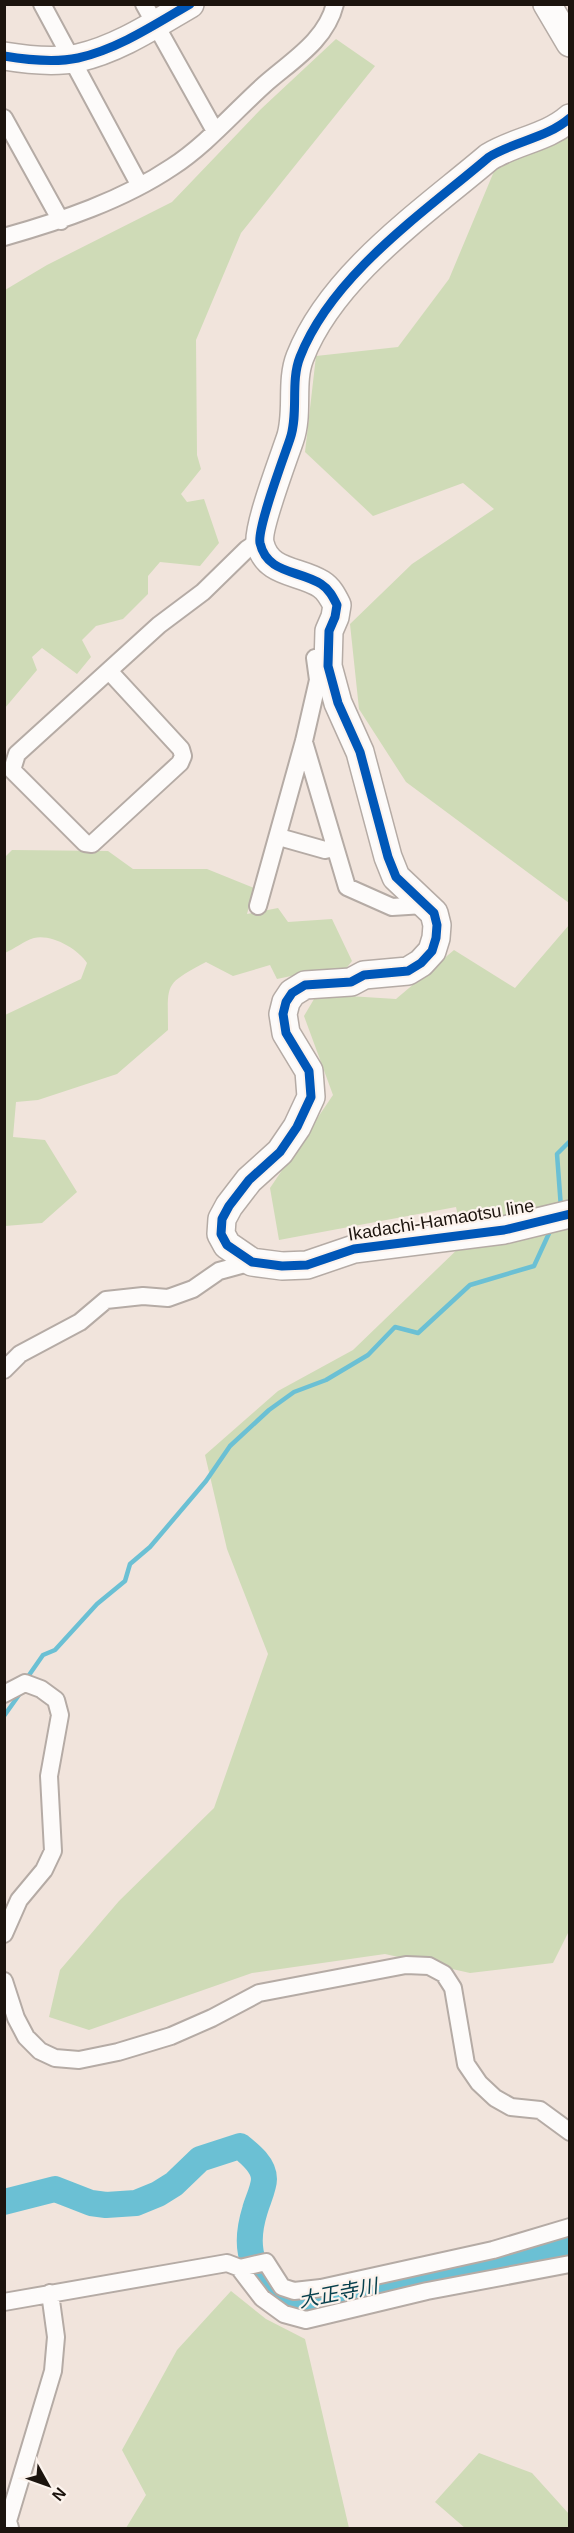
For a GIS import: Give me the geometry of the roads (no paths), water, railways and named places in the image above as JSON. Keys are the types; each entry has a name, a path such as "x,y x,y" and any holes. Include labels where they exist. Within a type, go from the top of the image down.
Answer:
{"main road":[{"path":"4,56 32,60 71,58 112,47 150,15 190,4"},
{"path":"548,4 570,43"},
{"path":"259,541 279,468 292,436 298,361 307,340 326,310 349,281 394,238 489,157 502,149 556,130 570,118"},
{"name":"Ikadachi-Hamaotsu line","path":"259,541 266,557 280,570 314,580 332,594 337,605 329,631 328,666 338,703 360,752 388,857 396,877 434,913 437,925 432,951 422,963 408,971 364,975 351,982 305,985 292,993 286,1002 283,1014 286,1033 309,1071 311,1097 297,1127 280,1152 249,1180 222,1219 221,1233 227,1245 252,1262 282,1266 307,1265 354,1249 504,1230 560,1217"}],"street":[{"path":"42,4 140,186"},
{"path":"4,237 61,221 140,186 173,167 304,52 328,24 335,4"},
{"path":"150,15 214,131"},
{"path":"4,118 61,221"},
{"path":"110,672 182,750 183,756 180,763 92,843 85,843 12,770 17,754 110,672 159,625 203,592 247,549 259,541"},
{"path":"258,906 304,741 318,680 315,659 319,641 329,631"},
{"path":"304,741 347,887 392,907 424,905"},
{"path":"279,837 325,850 334,848"},
{"path":"4,1370 20,1354 80,1322 106,1299 143,1296 168,1298 193,1289 219,1271 252,1262"},
{"path":"4,1694 25,1683 33,1686 56,1700 60,1715 49,1776 53,1851 44,1870 19,1900 4,1934"},
{"path":"4,1981 16,2018 26,2037 40,2050 55,2058 79,2060 118,2052 171,2036 212,2018 259,1993 406,1965 429,1966 444,1974 453,1988 466,2064 479,2083 495,2098 512,2107 540,2110 570,2132"},
{"path":"239,2268 266,2262 282,2287 294,2291 321,2288 569,2232"},
{"path":"4,2302 227,2263 239,2268 262,2298 284,2314 306,2320 427,2291 570,2264"},
{"path":"10,2529 8,2521 53,2371 56,2337 50,2294"}],"waterway":[{"path":"561,1208 557,1154 570,1141"},
{"path":"27,1678 43,1655 55,1650 97,1604 125,1581 130,1564 150,1547 206,1481 230,1446 269,1410 294,1392 326,1380 368,1355 395,1327 418,1333 470,1285 534,1266 551,1229"},
{"path":"4,1716 21,1692"},
{"name":"大正寺川","path":"4,2202 55,2189 91,2203 106,2205 136,2203 174,2184 200,2159 240,2146 262,2169 264,2179 251,2226 251,2252 259,2273 287,2303 312,2301 570,2243"}]}
